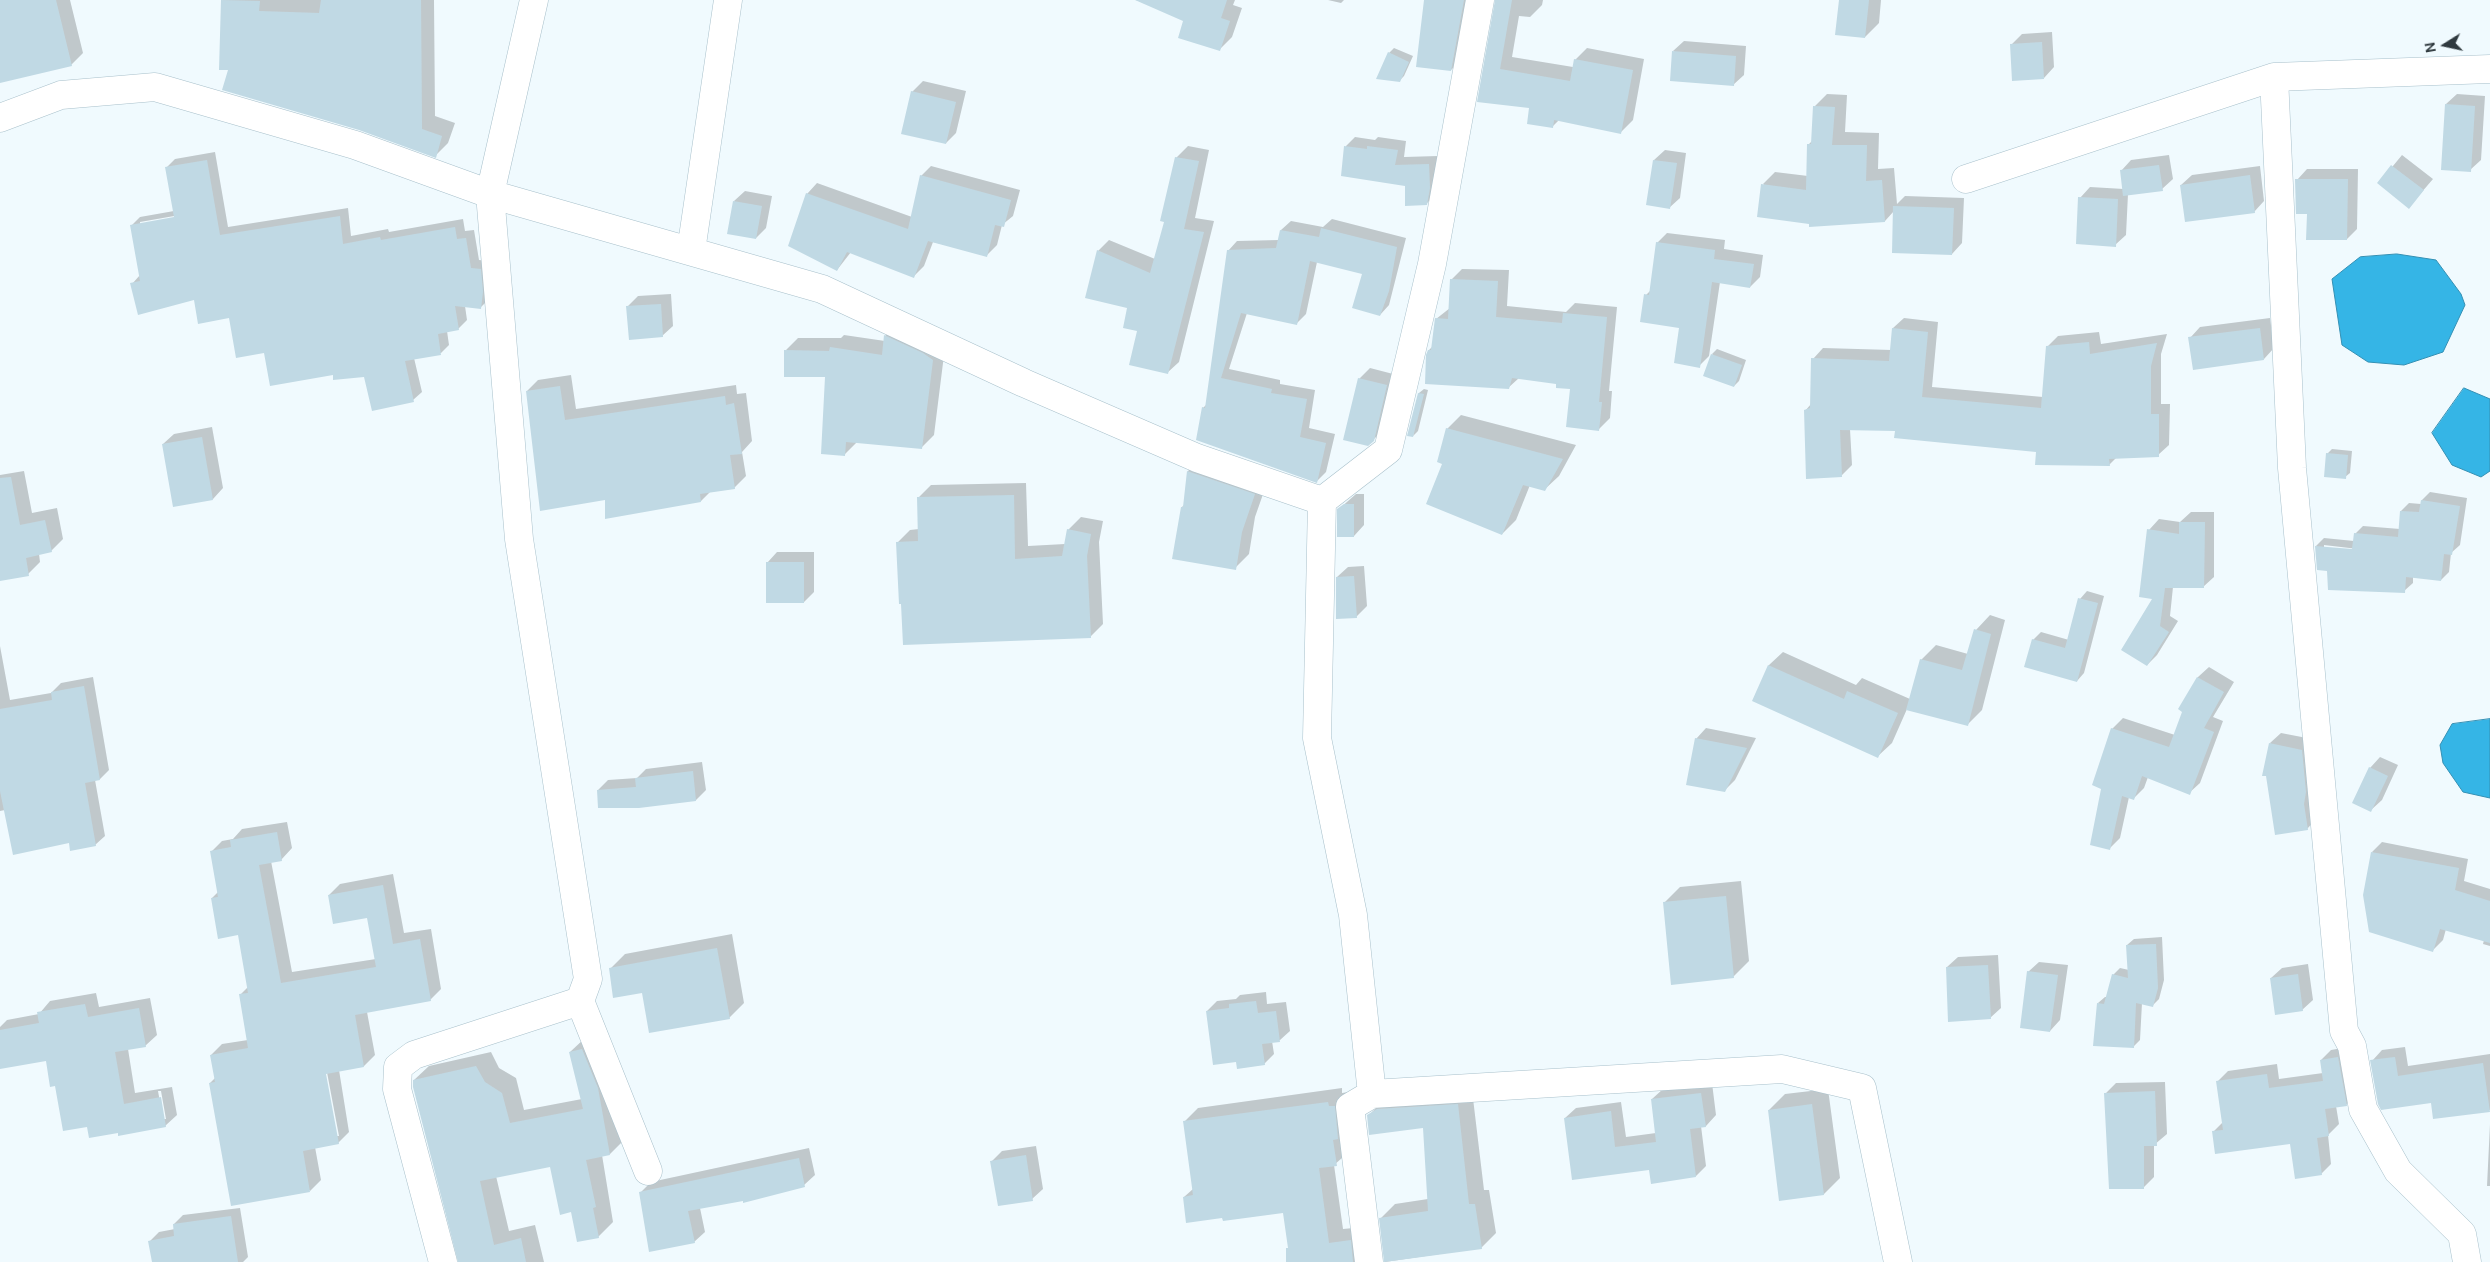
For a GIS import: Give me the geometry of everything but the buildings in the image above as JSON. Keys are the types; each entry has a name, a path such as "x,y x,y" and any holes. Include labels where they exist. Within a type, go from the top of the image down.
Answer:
{"street":[{"path":"534,0 490,194 519,539 588,979 580,1001 648,1171"},
{"path":"691,251 728,0"},
{"path":"1322,501 1388,450 1432,264 1480,0"},
{"path":"1966,179 2274,76 2490,69"},
{"path":"2274,76 2292,468 2344,1031 2352,1046 2363,1108 2398,1171 2462,1234 2467,1262"},
{"path":"0,118 62,95 155,87 355,145 490,194 822,289 1024,383 1197,458 1322,501"},
{"path":"1322,501 1316,738 1353,915 1372,1094"},
{"path":"443,1262 397,1089 398,1067 414,1055 580,1001"},
{"path":"1369,1262 1350,1107 1372,1094 1782,1069 1862,1088 1898,1262"}],"water":[{"path":"2397,254 2436,260 2461,294 2465,305 2443,352 2404,365 2368,362 2342,345 2332,279 2360,257"},
{"path":"2464,388 2490,399 2490,471 2481,477 2452,465 2432,433"},
{"path":"2490,719 2490,798 2463,792 2443,763 2440,745 2452,724"}]}
